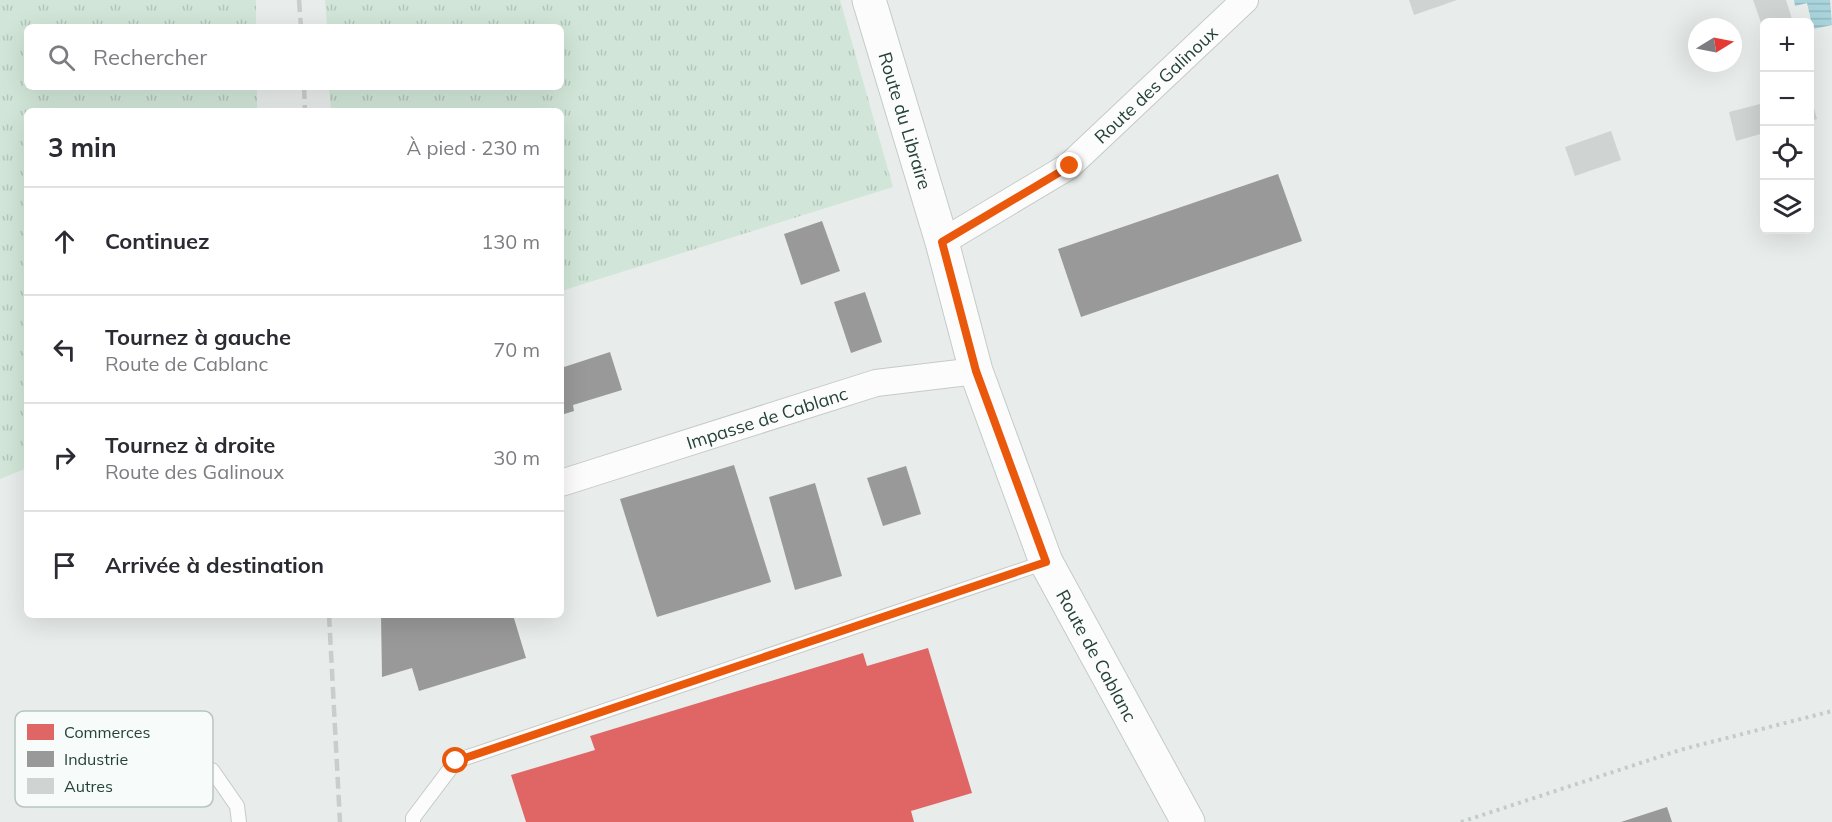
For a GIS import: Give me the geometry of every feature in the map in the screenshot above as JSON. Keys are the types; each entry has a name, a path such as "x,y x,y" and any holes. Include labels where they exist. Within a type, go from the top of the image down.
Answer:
{"main road":[{"name":"Route du Libraire","path":"868,0 942,242"},
{"name":"Route de Cablanc","path":"942,242 976,371 1046,562 1188,822"}],"street":[{"name":"Route des Galinoux","path":"942,242 1070,166 1245,0"},
{"name":"Impasse de Cablanc","path":"564,482 876,383 976,371"}],"lane":[{"path":"413,822 413,818 456,761 1046,562"},
{"path":"213,771 237,806 239,822"}],"path":[{"path":"1461,822 1680,750 1832,711"}],"green space":[{"path":"0,0 256,0 256,24 24,24 24,90 257,90 257,108 24,108 24,469 0,479"},
{"path":"325,0 840,0 893,187 564,290 564,108 331,108 329,90 564,90 564,24 327,24"}],"water":[{"path":"1794,0 1830,0 1832,25 1814,29 1814,18 1810,18 1807,3 1795,6"}],"building: Commerces":[{"path":"928,648 972,793 911,811 914,822 526,822 511,775 595,750 590,736 863,653 867,666"}],"building: Industrie":[{"path":"1278,174 1302,241 1081,317 1058,249"},
{"path":"822,221 840,271 801,285 784,234"},
{"path":"865,292 882,342 851,353 834,302"},
{"path":"610,352 622,390 573,405 574,411 564,414 564,367"},
{"path":"734,465 771,582 657,617 620,499"},
{"path":"906,466 921,514 883,526 867,478"},
{"path":"815,483 842,576 795,590 769,497"},
{"path":"381,618 514,618 526,658 419,691 412,668 382,677"},
{"path":"1667,807 1672,822 1621,822"}],"building: Autres":[{"path":"1409,0 1457,0 1414,15"},
{"path":"1753,0 1786,0 1792,18 1760,20"},
{"path":"1760,104 1760,134 1736,141 1729,112"},
{"path":"1611,131 1621,160 1575,176 1565,147"}],"railway":[{"path":"299,0 301,24"},
{"path":"304,90 305,108"},
{"path":"329,618 340,822"}],"route":[{"path":"456,761 1046,562 976,371 942,242 1070,166"}]}
